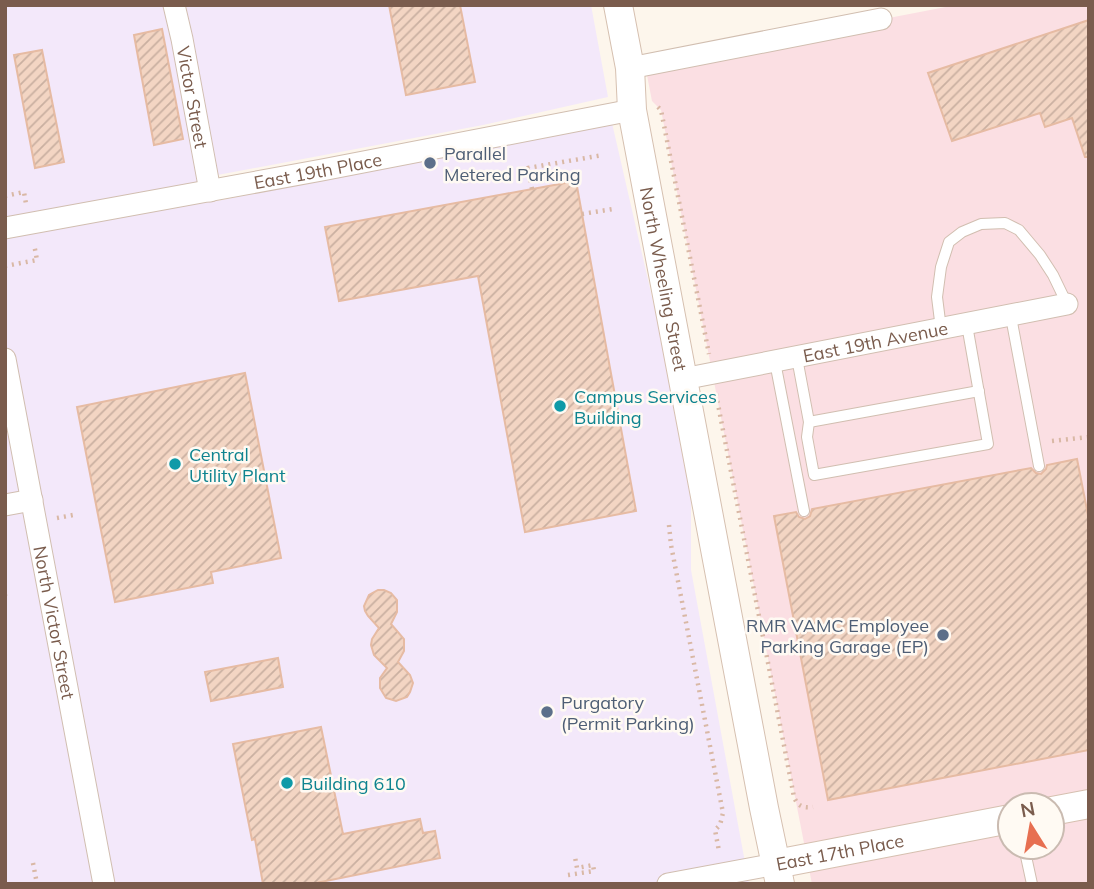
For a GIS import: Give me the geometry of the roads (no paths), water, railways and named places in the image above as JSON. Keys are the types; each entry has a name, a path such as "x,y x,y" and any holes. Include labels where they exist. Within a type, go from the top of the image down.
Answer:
{"street":[{"name":"Victor Street","path":"174,5 210,191"},
{"name":"North Wheeling Street","path":"618,5 638,66 632,110 778,874"},
{"path":"638,66 881,19"},
{"name":"East 19th Place","path":"5,228 632,110"},
{"name":"East 19th Avenue","path":"683,379 1067,304"},
{"name":"North Victor Street","path":"5,359 104,884"},
{"path":"5,505 32,500"},
{"path":"1066,808 1089,804"},
{"name":"East 17th Place","path":"668,884 778,874 996,822"}],"lane":[{"path":"941,329 937,297 941,267 949,242 962,232 981,224 1005,223 1019,230 1041,255 1067,304"},
{"path":"1010,317 1039,466"},
{"path":"797,358 814,475 988,443 967,325"},
{"path":"775,362 804,511"},
{"path":"808,422 979,391"},
{"path":"1027,861 1032,884"}],"place":[{"name":"Parallel Metered Parking","path":"430,163"},
{"name":"Campus Services Building","path":"560,406"},
{"name":"Central Utility Plant","path":"175,464"},
{"name":"RMR VAMC Employee Parking Garage (EP)","path":"943,635"},
{"name":"Purgatory (Permit Parking)","path":"547,712"},
{"name":"Building 610","path":"287,783"}]}
